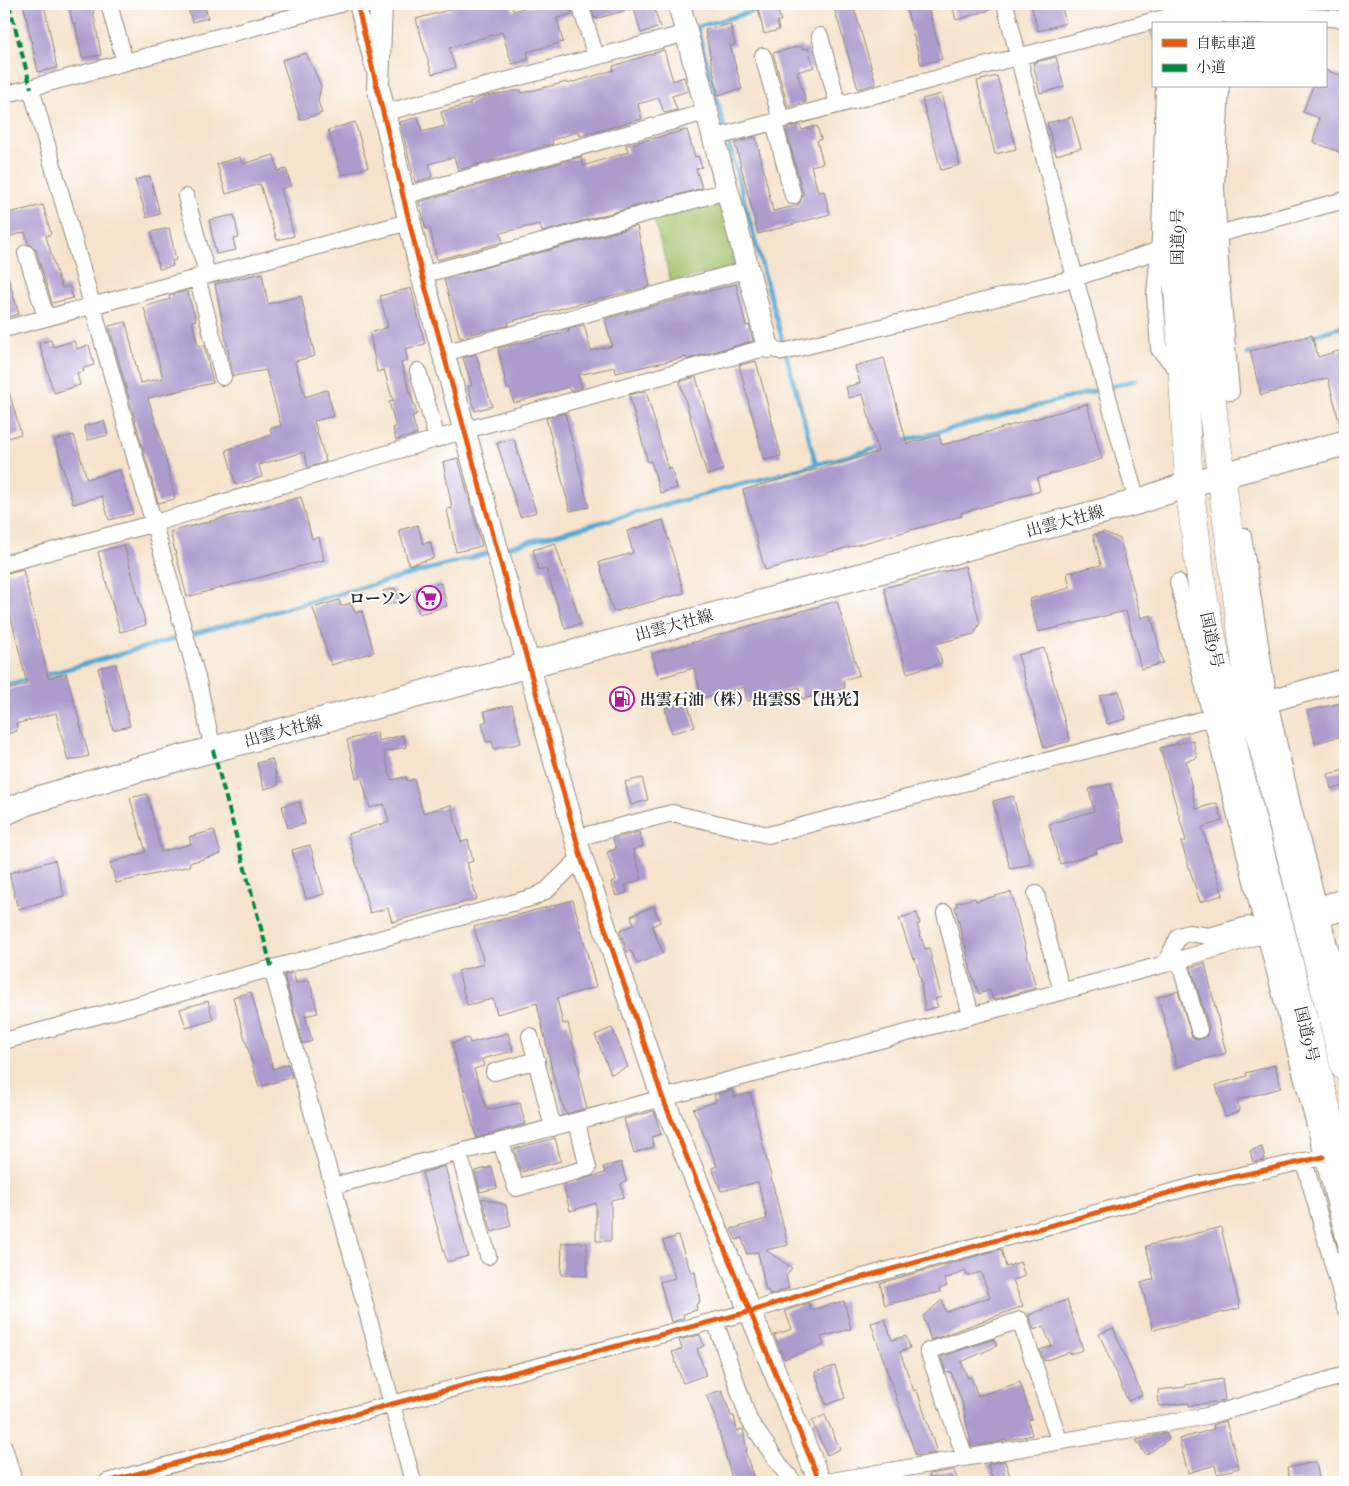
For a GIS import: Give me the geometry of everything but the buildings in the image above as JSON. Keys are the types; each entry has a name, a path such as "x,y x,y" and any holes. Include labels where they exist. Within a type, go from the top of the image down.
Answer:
{"highway":[{"name":"国道9号","path":"1202,90 1178,162 1176,254 1189,484 1203,594 1280,959 1345,1180"},
{"name":"国道9号","path":"1202,90 1200,207 1202,308 1221,477 1240,550 1250,695 1284,800 1340,1034 1345,1067"}],"main road":[{"name":"出雲大社線","path":"4,813 28,802 82,785 1137,502 1189,484 1345,443"}],"street":[{"path":"109,4 124,62"},
{"path":"4,95 340,4"},
{"path":"356,4 378,86 422,275 579,848 663,1099 820,1482"},
{"path":"378,86 381,4"},
{"path":"580,4 596,57"},
{"path":"679,4 768,348"},
{"path":"1004,4 1075,278 1137,502"},
{"path":"713,138 1175,14"},
{"path":"1220,14 1309,20 1345,19"},
{"path":"384,113 687,33"},
{"path":"1074,42 1088,49 1149,33"},
{"path":"820,36 838,105"},
{"path":"763,56 793,196"},
{"path":"32,88 155,523 197,677 213,750"},
{"path":"1164,88 1159,250 1155,294 1159,349 1183,376"},
{"path":"1202,90 1218,125 1216,187 1220,280 1231,392"},
{"path":"1202,90 1218,125"},
{"path":"403,196 706,112"},
{"path":"1161,134 1178,162"},
{"path":"422,275 727,191"},
{"path":"186,197 223,377"},
{"path":"1218,234 1345,200"},
{"path":"4,329 92,304 409,222"},
{"path":"4,564 155,523 466,430 768,348 783,352 1075,278 1159,250"},
{"path":"26,253 46,317"},
{"path":"444,353 749,269"},
{"path":"1202,308 1220,280"},
{"path":"418,371 437,439"},
{"path":"1240,550 1269,701 1284,800 1322,918 1345,1006"},
{"path":"1178,582 1265,934 1280,959 1323,1156 1345,1241"},
{"path":"1201,672 1213,643"},
{"path":"1269,701 1345,680"},
{"path":"4,1041 534,898 547,890 579,848 672,813 768,836 1212,717"},
{"path":"1036,894 1062,992"},
{"path":"1322,918 1345,912"},
{"path":"945,913 971,1016"},
{"path":"1199,1030 1172,962 1179,936 1189,933 1210,936 1248,925"},
{"path":"333,1186 1062,992 1265,934"},
{"path":"272,969 413,1482"},
{"path":"530,1036 553,1128"},
{"path":"494,1072 537,1060"},
{"path":"502,1142 516,1188 588,1168 577,1122"},
{"path":"460,1153 488,1256"},
{"path":"107,1482 392,1404 749,1312 823,1288 1201,1184 1323,1156"},
{"path":"1304,1161 1345,1308"},
{"path":"965,1457 928,1351 1020,1320 1059,1440"},
{"path":"715,1321 749,1420 794,1482"},
{"path":"826,1482 1059,1440 1207,1416 1345,1375"},
{"path":"4,1447 14,1482"}],"green space":[{"path":"723,200 740,258 734,267 671,282 654,219"}],"waterway":[{"path":"762,9 697,27 816,464"},
{"path":"1308,337 1345,326"},
{"path":"1247,354 1255,352"},
{"path":"900,442 1136,380"},
{"path":"505,548 881,447"},
{"path":"189,635 492,552"},
{"path":"42,676 181,637"},
{"path":"4,686 32,678"}],"marked path":[{"path":"9,4 31,88"},
{"path":"213,750 272,969"}],"cycle path":[{"path":"357,4 422,275 581,857 663,1099 820,1482"},
{"path":"107,1482 392,1404 749,1312 823,1288 1201,1184 1323,1157"}],"place":[{"name":"ローソン","path":"429,598"},
{"name":"出雲石油（株）出雲SS 【出光】","path":"622,699"}]}
